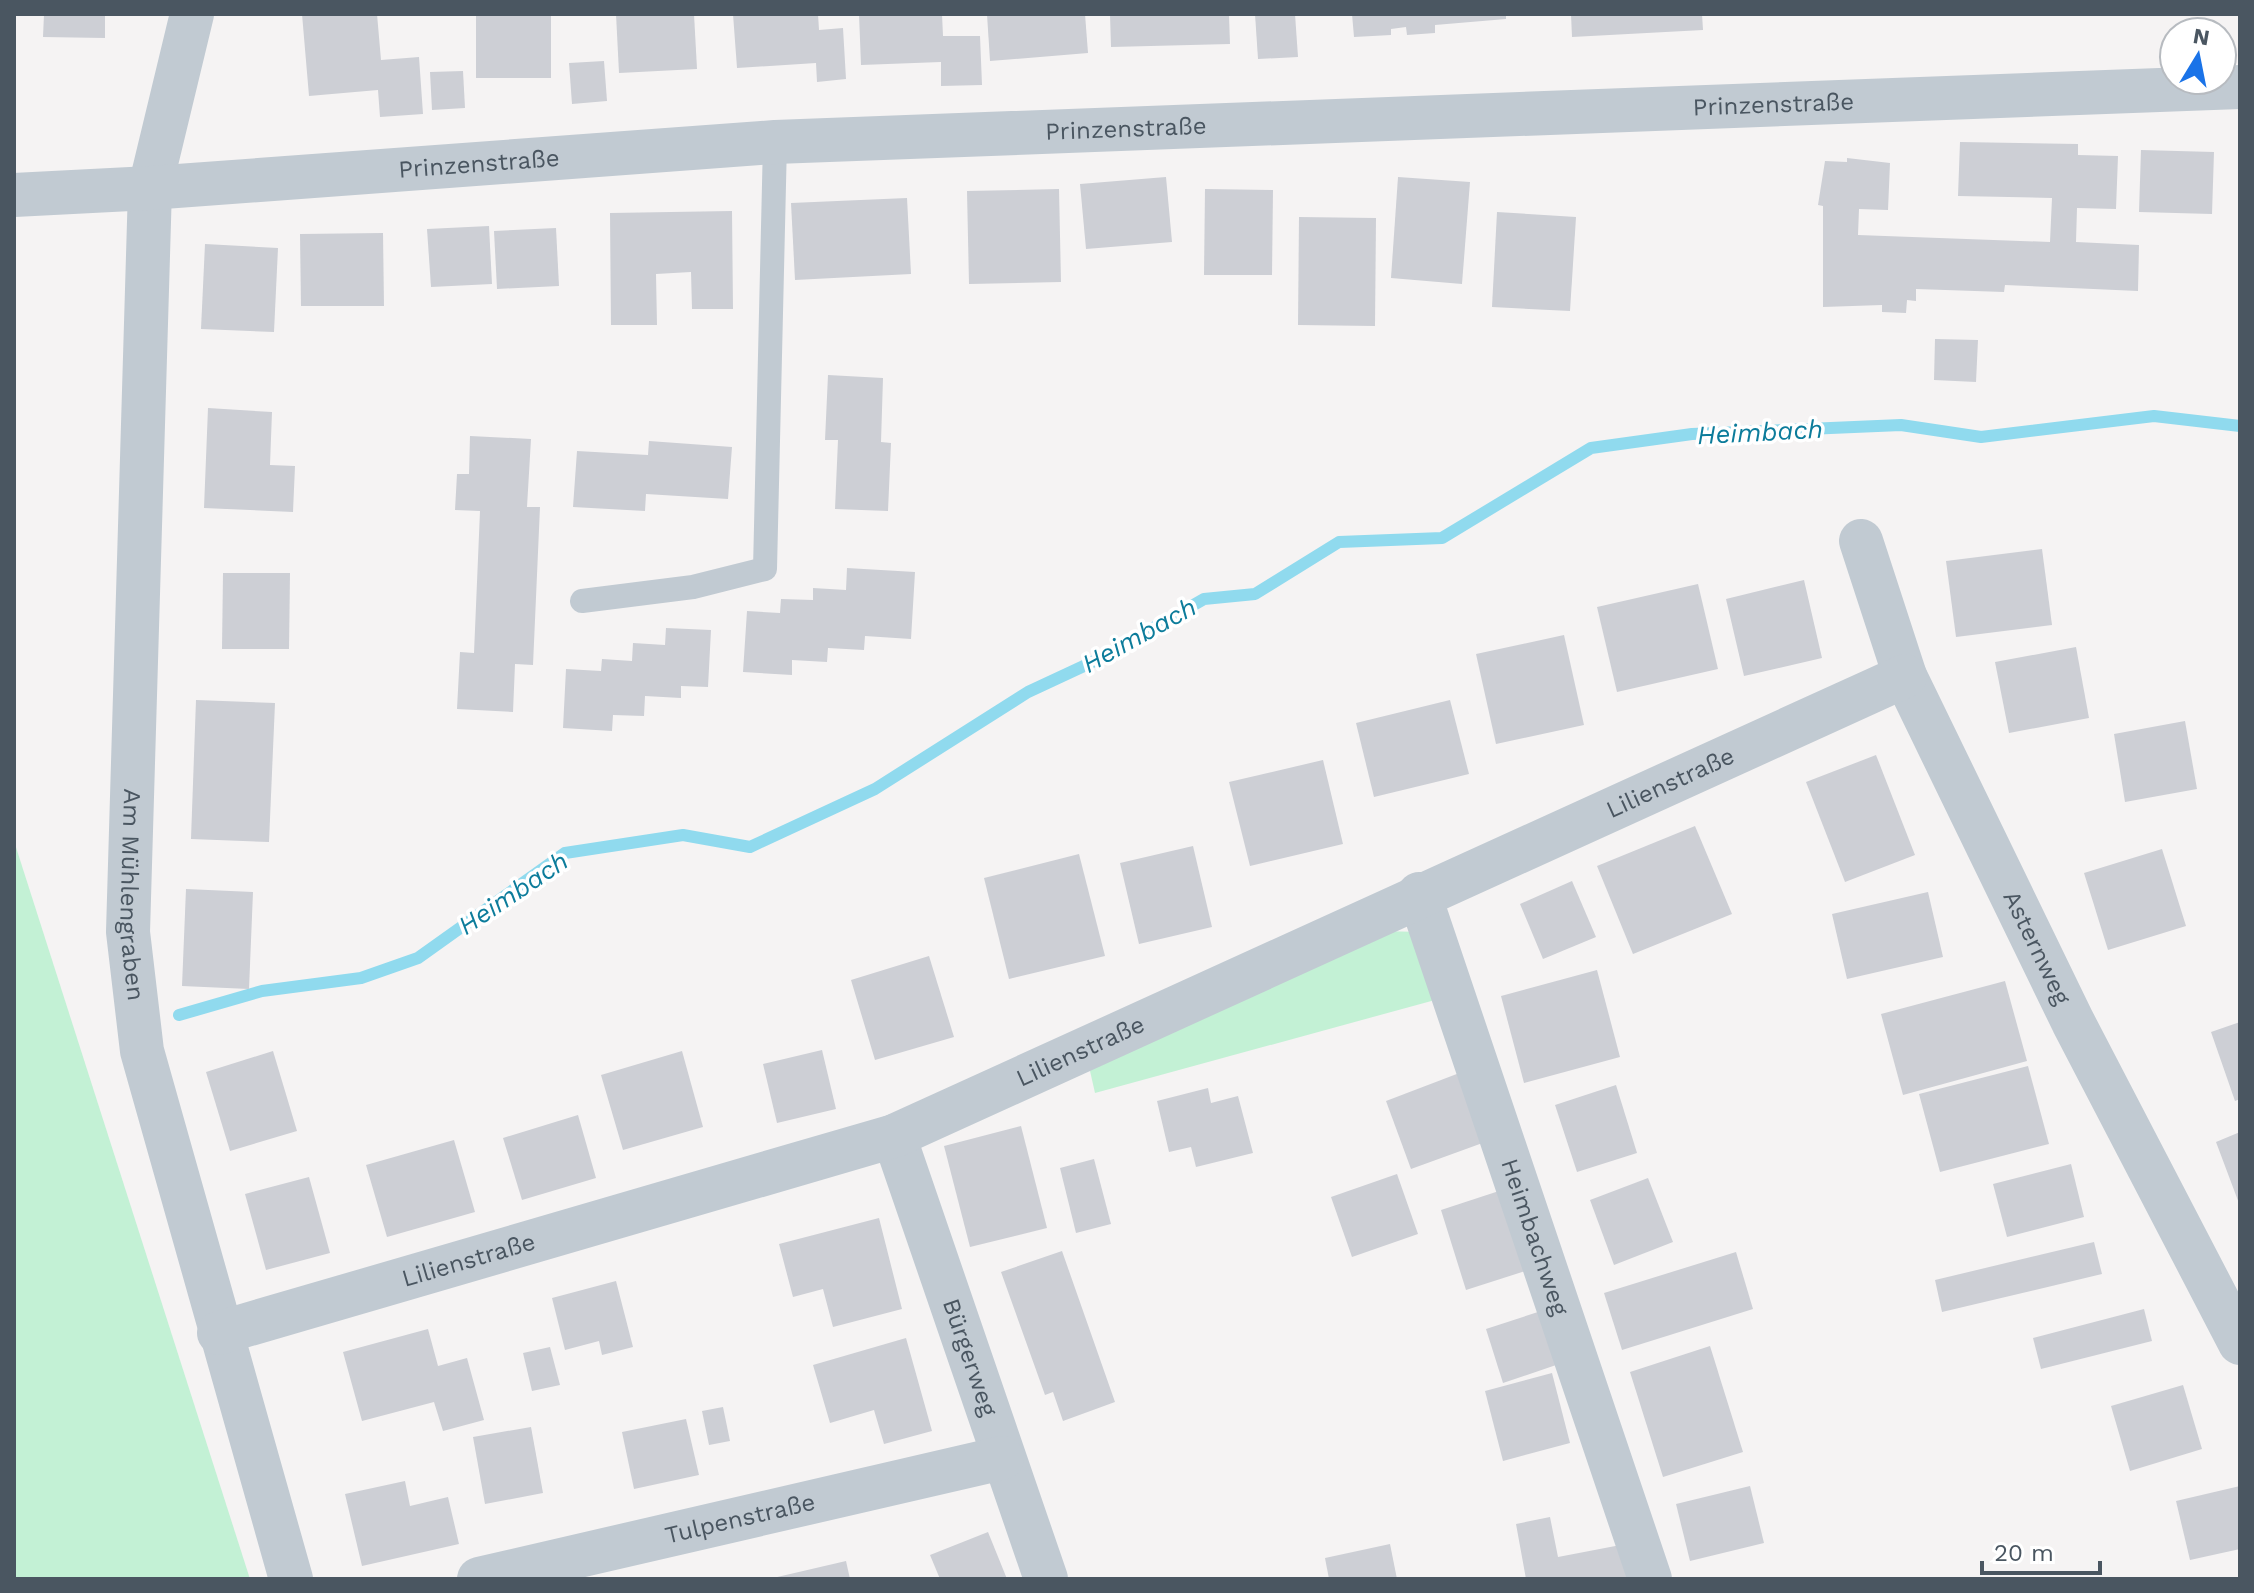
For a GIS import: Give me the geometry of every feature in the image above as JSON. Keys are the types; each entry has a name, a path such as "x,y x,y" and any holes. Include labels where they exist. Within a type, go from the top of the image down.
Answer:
{"street":[{"name":"Am Mühlengraben","path":"192,14 150,188 128,932 142,1051 219,1333 291,1579"},
{"name":"Prinzenstraße","path":"14,195 150,188 775,142 2240,87"},
{"name":"Asternweg","path":"1861,541 1905,676 2073,1022 2240,1343"},
{"name":"Lilienstraße","path":"219,1333 894,1136 1419,894 1905,676"},
{"name":"Heimbachweg","path":"1419,894 1650,1579"},
{"name":"Bürgerweg","path":"894,1136 1046,1579"},
{"name":"Tulpenstraße","path":"479,1579 1002,1458"}],"lane":[{"path":"582,601 693,587 765,569 775,142"}],"green space":[{"path":"14,841 250,1579 14,1579"},
{"path":"1380,931 1421,932 1446,997 1095,1093 1088,1062"}],"building":[{"path":"44,14 105,14 105,38 43,37"},
{"path":"302,14 377,14 381,60 419,57 423,114 380,117 378,90 309,96"},
{"path":"476,14 551,14 551,78 476,78"},
{"path":"616,14 694,14 697,69 619,73"},
{"path":"733,14 818,14 819,30 843,28 846,79 817,82 816,63 737,68"},
{"path":"859,14 942,14 943,36 980,36 982,85 941,86 941,62 861,65"},
{"path":"987,14 1085,14 1088,53 990,61"},
{"path":"1110,14 1229,15 1230,44 1111,47"},
{"path":"1255,14 1295,14 1298,57 1258,59"},
{"path":"1352,14 1506,14 1506,19 1435,25 1435,33 1407,35 1406,27 1391,29 1391,35 1354,37"},
{"path":"1571,14 1702,14 1703,30 1572,37"},
{"path":"604,61 607,101 572,104 569,63"},
{"path":"463,71 465,108 432,110 430,72"},
{"path":"1960,142 2078,144 2078,155 2118,156 2116,209 2077,208 2076,242 2139,245 2138,291 2005,285 2004,292 1916,289 1916,301 1907,300 1906,313 1882,312 1882,305 1823,307 1823,206 1818,205 1825,161 1847,162 1847,158 1890,163 1888,210 1859,209 1858,235 2050,242 2052,198 1958,196"},
{"path":"2141,150 2214,152 2212,214 2139,212"},
{"path":"1166,177 1172,242 1086,249 1080,184"},
{"path":"1398,177 1470,182 1462,284 1391,278"},
{"path":"1059,189 1061,282 969,284 967,191"},
{"path":"1205,189 1273,190 1272,275 1204,275"},
{"path":"907,198 911,274 795,280 791,203"},
{"path":"732,211 733,309 692,309 691,272 656,274 657,325 611,325 610,213"},
{"path":"1497,212 1576,217 1570,311 1492,307"},
{"path":"1299,217 1376,218 1375,326 1298,325"},
{"path":"489,226 492,284 431,287 427,229"},
{"path":"556,228 559,286 497,289 494,231"},
{"path":"383,233 384,306 301,306 300,234"},
{"path":"205,244 278,248 274,332 201,329"},
{"path":"1935,339 1978,340 1976,382 1934,380"},
{"path":"828,375 883,378 881,442 891,443 888,511 835,509 838,440 825,440"},
{"path":"208,408 272,412 270,465 295,466 293,512 204,508"},
{"path":"470,436 531,439 527,507 540,507 533,665 515,664 513,712 457,709 460,652 474,653 480,511 455,510 457,474 469,474"},
{"path":"649,441 732,447 728,499 646,494 645,511 573,507 577,451 648,455"},
{"path":"2042,549 2052,625 1956,637 1946,561"},
{"path":"847,568 915,572 911,639 865,636 864,650 828,648 827,662 792,660 792,675 743,672 747,611 780,613 781,599 813,600 813,588 846,590"},
{"path":"223,573 290,573 289,649 222,649"},
{"path":"1804,580 1822,658 1744,676 1726,599"},
{"path":"1698,584 1718,669 1617,692 1597,607"},
{"path":"666,628 711,630 708,687 681,686 681,698 645,696 644,716 613,715 612,731 563,728 566,669 601,671 602,659 632,661 633,643 665,645"},
{"path":"1564,635 1584,725 1496,744 1476,654"},
{"path":"2076,647 2089,718 2009,733 1995,662"},
{"path":"196,700 275,703 269,842 191,839"},
{"path":"1450,700 1469,774 1374,797 1356,723"},
{"path":"2185,721 2197,789 2125,802 2114,734"},
{"path":"1876,755 1915,855 1845,882 1806,782"},
{"path":"1323,760 1343,844 1250,866 1229,782"},
{"path":"1695,826 1732,914 1633,954 1597,866"},
{"path":"1193,846 1212,927 1139,944 1120,863"},
{"path":"2162,849 2186,926 2108,950 2084,873"},
{"path":"1079,854 1105,956 1009,979 984,878"},
{"path":"1572,881 1596,937 1543,959 1520,904"},
{"path":"186,889 253,892 249,989 182,986"},
{"path":"1928,892 1943,957 1847,979 1832,914"},
{"path":"929,956 954,1037 875,1060 851,980"},
{"path":"1597,970 1620,1057 1524,1083 1501,996"},
{"path":"2005,981 2027,1061 1903,1095 1881,1014"},
{"path":"2240,1022 2240,1099 2235,1101 2211,1032"},
{"path":"822,1050 836,1109 777,1123 763,1064"},
{"path":"273,1051 297,1131 230,1151 206,1072"},
{"path":"682,1051 703,1127 623,1150 601,1075"},
{"path":"2028,1066 2049,1144 1940,1172 1919,1094"},
{"path":"1462,1072 1488,1141 1411,1169 1386,1101"},
{"path":"1616,1085 1637,1153 1577,1172 1555,1105"},
{"path":"1208,1088 1211,1103 1238,1096 1253,1153 1196,1167 1191,1147 1169,1152 1157,1101"},
{"path":"578,1115 596,1178 522,1200 503,1138"},
{"path":"1021,1126 1047,1228 970,1247 944,1146"},
{"path":"2240,1132 2240,1206 2216,1142"},
{"path":"454,1140 475,1212 387,1237 366,1165"},
{"path":"1094,1159 1111,1224 1076,1233 1060,1168"},
{"path":"2071,1164 2084,1217 2007,1237 1993,1184"},
{"path":"1397,1174 1418,1234 1352,1257 1331,1197"},
{"path":"309,1177 330,1253 266,1270 245,1194"},
{"path":"1648,1178 1673,1242 1614,1265 1590,1200"},
{"path":"1502,1190 1528,1270 1466,1290 1441,1210"},
{"path":"879,1218 902,1309 833,1327 823,1289 793,1297 779,1244"},
{"path":"2094,1242 2102,1274 1942,1312 1935,1280"},
{"path":"1062,1251 1115,1402 1063,1421 1053,1392 1045,1395 1001,1272"},
{"path":"1736,1252 1753,1309 1622,1350 1604,1293"},
{"path":"616,1281 633,1347 602,1355 599,1341 565,1350 552,1298"},
{"path":"2144,1309 2152,1341 2041,1369 2033,1338"},
{"path":"1541,1311 1559,1364 1503,1383 1486,1329"},
{"path":"428,1329 438,1366 467,1358 484,1420 443,1431 434,1402 362,1421 343,1352"},
{"path":"906,1338 932,1431 884,1444 874,1410 830,1423 813,1365"},
{"path":"1710,1346 1743,1452 1663,1477 1630,1372"},
{"path":"550,1347 560,1385 532,1391 523,1353"},
{"path":"1552,1373 1570,1443 1503,1461 1485,1391"},
{"path":"2183,1385 2202,1449 2130,1471 2111,1406"},
{"path":"723,1407 730,1441 709,1445 702,1411"},
{"path":"686,1419 699,1475 634,1489 622,1432"},
{"path":"531,1427 543,1493 485,1504 473,1437"},
{"path":"405,1481 410,1506 448,1497 459,1544 362,1566 345,1494"},
{"path":"1750,1486 1764,1543 1690,1561 1676,1504"},
{"path":"2240,1486 2240,1549 2190,1560 2176,1501"},
{"path":"1550,1517 1558,1557 1631,1543 1637,1579 1526,1579 1516,1524"},
{"path":"988,1532 1007,1579 940,1579 930,1555"},
{"path":"1390,1544 1397,1579 1329,1579 1325,1558"},
{"path":"846,1561 850,1579 773,1579 773,1578"}],"waterway":[{"name":"Heimbach","path":"179,1015 262,991 361,978 418,958 565,853 683,835 750,847 875,789 1028,692 1101,658 1204,599 1255,594 1339,542 1442,538 1591,448 1692,434 1901,425 1981,437 2154,416 2240,426"}]}
